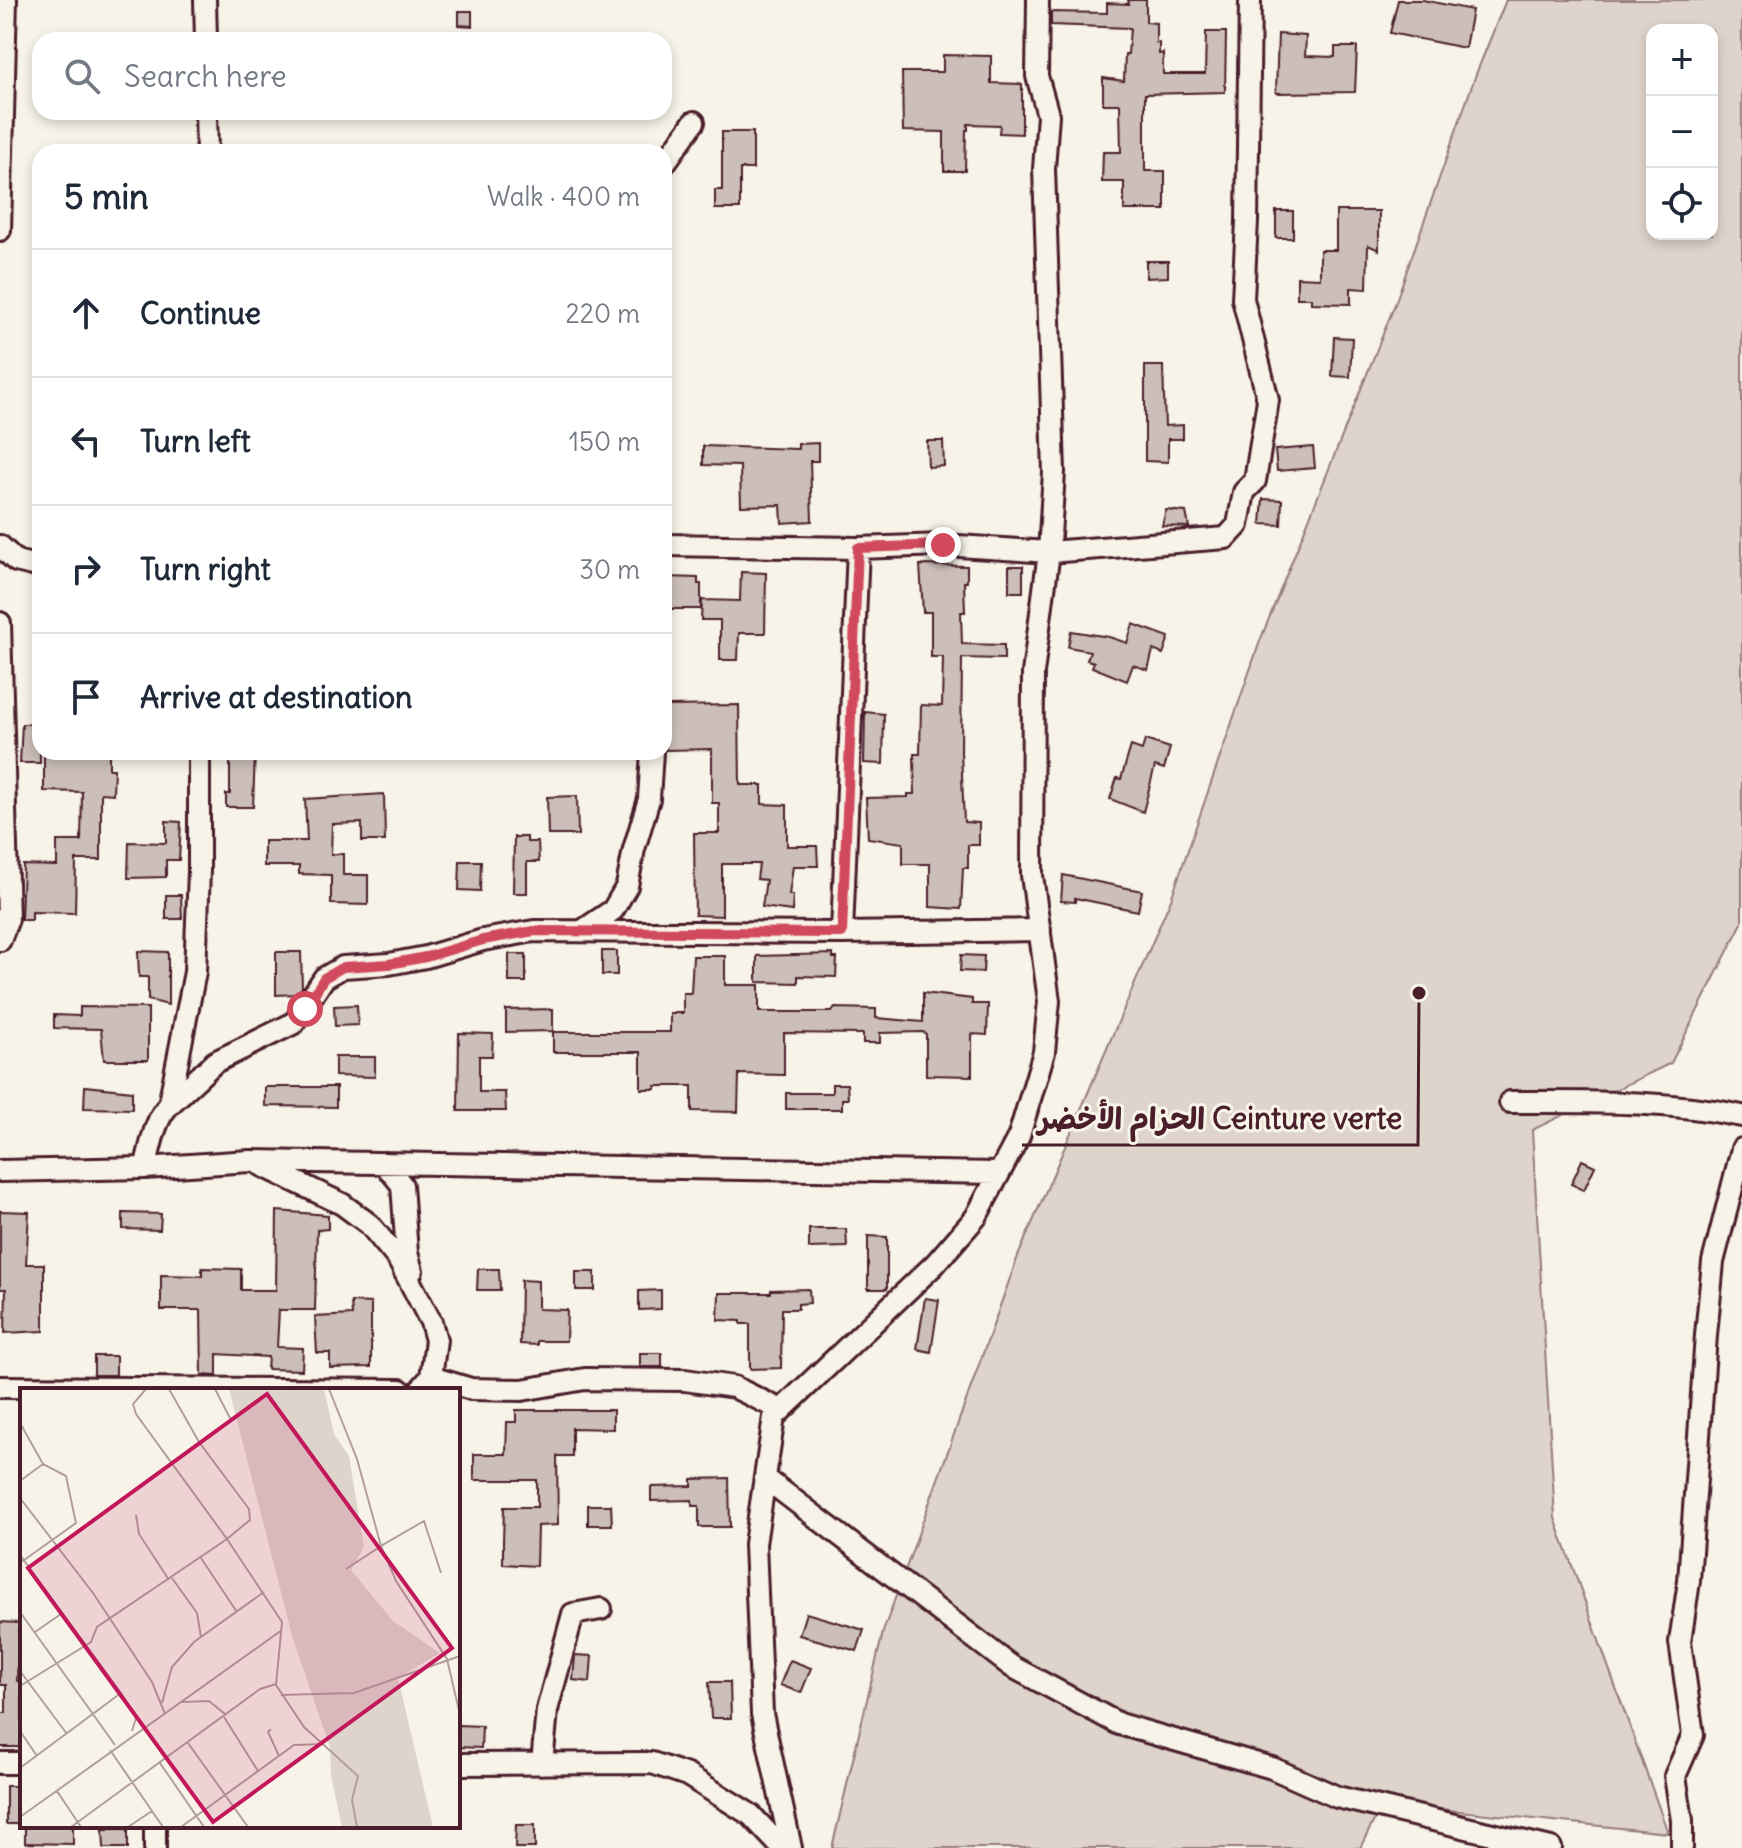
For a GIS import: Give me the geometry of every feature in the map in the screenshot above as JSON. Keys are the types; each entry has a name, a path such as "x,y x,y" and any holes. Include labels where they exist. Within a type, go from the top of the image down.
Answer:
{"street":[{"path":"0,230 6,0"},
{"path":"205,0 206,32"},
{"path":"791,1848 762,1714 755,1544 774,1417 935,1264 976,1217 1019,1136 1044,1052 1049,1001 1032,875 1033,673 1049,552 1054,472 1044,169 1048,115 1037,76 1038,0"},
{"path":"672,545 858,548 943,545 1049,552 1226,538 1238,525 1244,492 1255,481 1268,400 1243,299 1250,0"},
{"path":"206,120 207,144"},
{"path":"672,153 694,122"},
{"path":"0,546 16,561 32,565"},
{"path":"842,933 858,548"},
{"path":"0,623 4,920 0,940"},
{"path":"169,1105 195,972 199,760"},
{"path":"582,931 613,910 627,886 649,799 651,760"},
{"path":"145,1168 157,1125 169,1105 215,1062 294,1023 324,978 343,967 389,964 483,940 534,931 842,933 1040,930"},
{"path":"1510,1102 1640,1103 1710,1109 1742,1116"},
{"path":"1682,1848 1682,1820 1675,1776 1693,1735 1680,1642 1689,1581 1704,1349 1713,1262 1742,1149"},
{"path":"0,1171 145,1168 250,1161 998,1173"},
{"path":"250,1161 342,1204 369,1224 398,1259 431,1322 436,1340 426,1384 522,1390 585,1379 685,1380 734,1387 781,1410"},
{"path":"384,1163 402,1185 407,1253 422,1308"},
{"path":"0,1387 77,1388"},
{"path":"765,1478 1011,1666 1119,1724 1272,1768 1337,1797 1551,1848"},
{"path":"542,1764 547,1710 573,1614 601,1609"},
{"path":"460,1764 652,1763 687,1775 751,1815 782,1848"}],"shaded area":[{"path":"1506,0 1742,0 1742,923 1671,1063 1532,1130 1555,1518 1668,1833 1383,1803 1360,1848 832,1848 883,1632 1018,1256 1171,899 1260,641 1395,304 1476,74"}],"building":[{"path":"1128,0 1146,0 1146,22 1156,23 1156,43 1159,43 1159,54 1163,53 1163,74 1205,74 1206,32 1226,32 1225,92 1145,94 1145,171 1165,171 1165,210 1124,210 1124,182 1102,182 1103,152 1121,152 1120,104 1103,104 1103,78 1124,81 1130,28 1051,25 1051,12 1107,13 1107,3 1129,4"},
{"path":"1398,0 1423,0 1472,10 1465,48 1390,33"},
{"path":"459,11 472,11 472,26 459,25"},
{"path":"1278,34 1306,36 1305,56 1335,57 1335,47 1357,47 1355,92 1276,93"},
{"path":"943,55 991,56 991,83 1022,84 1022,134 999,133 1000,125 968,124 965,171 944,171 944,132 903,131 902,72 943,72"},
{"path":"722,132 753,132 753,169 740,169 740,209 715,209 715,190 722,190"},
{"path":"1276,211 1293,211 1293,238 1276,238"},
{"path":"1336,211 1379,211 1379,250 1368,245 1367,289 1351,288 1351,304 1311,303 1311,298 1297,298 1297,277 1320,278 1320,250 1336,250"},
{"path":"1146,261 1168,261 1168,277 1146,278"},
{"path":"1334,337 1352,338 1350,377 1332,376"},
{"path":"1145,366 1163,366 1165,426 1183,425 1183,439 1168,439 1168,462 1145,461"},
{"path":"927,441 943,441 944,466 928,467"},
{"path":"818,443 818,461 810,461 812,521 782,523 781,505 741,506 740,466 703,465 703,446 798,449 798,444"},
{"path":"1313,447 1315,468 1277,471 1275,450"},
{"path":"1263,499 1282,500 1281,525 1261,524"},
{"path":"1166,510 1186,512 1189,527 1162,526"},
{"path":"920,565 967,566 965,612 961,612 962,644 1004,645 1004,659 962,658 964,822 979,823 979,845 968,845 968,868 963,868 961,909 930,907 930,864 903,864 903,843 868,838 866,798 908,797 908,794 915,794 914,754 920,754 921,705 942,706 943,657 931,657 931,612 923,612"},
{"path":"1009,566 1023,566 1023,592 1009,592"},
{"path":"741,572 766,573 765,633 739,633 738,660 720,660 720,620 701,620 702,600 740,601"},
{"path":"672,577 698,578 698,584 701,584 701,609 672,609"},
{"path":"1133,624 1169,637 1163,654 1153,650 1148,670 1133,665 1127,681 1092,667 1094,662 1087,660 1090,651 1068,647 1071,631 1127,643"},
{"path":"739,705 740,785 762,785 762,804 787,805 787,846 817,846 818,866 793,866 789,895 793,895 792,911 762,907 766,880 757,879 759,864 722,864 722,916 695,915 694,833 719,833 719,803 712,803 712,749 672,750 672,706"},
{"path":"865,712 884,714 883,764 864,763"},
{"path":"22,724 32,724 32,760 40,760 40,763 20,763"},
{"path":"1145,740 1170,748 1164,769 1155,766 1143,812 1110,799 1117,778 1121,779 1131,746 1142,750"},
{"path":"44,760 109,760 109,769 114,769 113,794 101,793 101,860 76,860 75,913 32,912 32,920 21,920 23,865 57,866 57,841 81,841 82,792 44,791"},
{"path":"230,760 255,760 253,807 226,807 226,794 230,794"},
{"path":"384,794 385,841 362,841 362,823 332,824 331,854 343,854 343,875 368,875 368,905 331,904 331,875 299,874 299,866 264,866 264,841 307,841 305,799"},
{"path":"577,796 578,835 548,835 547,797"},
{"path":"166,821 181,822 179,860 166,860 166,877 128,878 129,842 166,843"},
{"path":"514,837 527,837 527,842 538,842 539,862 527,862 527,893 513,893"},
{"path":"460,861 481,861 480,891 459,890"},
{"path":"1063,875 1142,891 1138,911 1075,898 1075,902 1061,901"},
{"path":"166,895 181,895 182,919 166,919"},
{"path":"138,951 168,952 168,1005 148,1000 148,977 139,977"},
{"path":"602,951 617,951 617,975 602,975"},
{"path":"276,952 301,952 302,987 298,994 276,995"},
{"path":"509,954 526,954 526,982 509,982"},
{"path":"833,954 833,958 837,958 836,977 798,976 798,983 757,982 757,956"},
{"path":"961,955 984,956 983,972 960,971"},
{"path":"693,956 725,956 725,985 759,985 759,1012 876,1009 876,1018 923,1022 923,993 972,999 972,1004 988,1004 987,1035 972,1034 972,1076 926,1075 926,1034 923,1032 880,1033 880,1043 863,1043 863,1034 784,1033 784,1075 739,1074 738,1112 692,1111 692,1086 641,1089 641,1052 553,1052 553,1032 670,1032 670,1013 683,1013 683,993 691,993"},
{"path":"357,1005 358,1025 335,1026 334,1006"},
{"path":"80,1007 148,1008 148,1060 104,1060 101,1029 54,1028 54,1015 80,1016"},
{"path":"553,1009 553,1031 506,1032 506,1010"},
{"path":"459,1033 493,1034 492,1056 479,1056 479,1092 505,1092 506,1111 458,1111"},
{"path":"335,1057 375,1057 375,1077 335,1076"},
{"path":"832,1084 847,1084 848,1099 842,1099 842,1109 786,1109 786,1093 832,1093"},
{"path":"85,1086 132,1091 132,1109 84,1108"},
{"path":"265,1087 336,1087 336,1107 265,1106"},
{"path":"1582,1160 1595,1166 1584,1190 1571,1184"},
{"path":"0,1211 29,1212 26,1264 44,1264 44,1331 5,1333 6,1289 0,1289"},
{"path":"277,1211 328,1215 328,1229 317,1230 315,1310 279,1310 277,1347 303,1348 302,1370 267,1369 268,1357 217,1354 217,1376 202,1375 201,1310 161,1310 161,1275 202,1276 202,1268 241,1269 241,1290 276,1290"},
{"path":"123,1213 161,1214 160,1230 123,1229"},
{"path":"809,1229 846,1229 847,1247 809,1248"},
{"path":"868,1236 887,1237 887,1289 868,1289"},
{"path":"478,1269 499,1269 500,1290 477,1290"},
{"path":"576,1272 595,1272 595,1290 576,1290"},
{"path":"521,1280 538,1281 538,1309 567,1310 566,1341 520,1344"},
{"path":"809,1289 810,1303 798,1304 798,1309 782,1309 781,1368 750,1369 750,1324 718,1320 719,1293"},
{"path":"661,1290 661,1309 639,1310 639,1291"},
{"path":"925,1298 939,1300 931,1352 917,1349"},
{"path":"351,1302 371,1303 371,1367 330,1368 330,1353 317,1353 315,1317 352,1315"},
{"path":"640,1353 662,1353 662,1367 640,1367"},
{"path":"94,1356 116,1356 116,1375 94,1375"},
{"path":"516,1410 613,1410 613,1429 572,1428 572,1456 557,1456 558,1525 537,1526 536,1566 503,1564 503,1542 504,1507 537,1507 537,1480 474,1480 474,1454 506,1454 507,1422 516,1422"},
{"path":"729,1478 730,1527 699,1527 699,1506 692,1506 692,1500 651,1501 651,1487 692,1486 692,1479"},
{"path":"588,1505 611,1505 612,1525 588,1525"},
{"path":"806,1613 864,1630 857,1651 799,1635"},
{"path":"0,1622 19,1623 17,1681 20,1682 20,1747 0,1747 0,1713 6,1713 6,1685 0,1685"},
{"path":"575,1655 592,1656 590,1682 573,1680"},
{"path":"790,1660 811,1668 801,1693 780,1685"},
{"path":"709,1682 730,1682 731,1718 711,1718"},
{"path":"460,1725 482,1726 481,1748 460,1747"},
{"path":"6,1786 20,1786 20,1824 6,1824"},
{"path":"516,1825 535,1825 535,1848 515,1848"},
{"path":"25,1828 73,1828 73,1844 25,1843"},
{"path":"103,1829 128,1829 128,1848 104,1848"}],"place":[{"name":"الحزام الأخضر Ceinture verte","path":"1419,993"}],"route":[{"path":"305,1009 324,978 343,967 389,964 483,940 534,931 842,933 858,548 943,545"}]}
